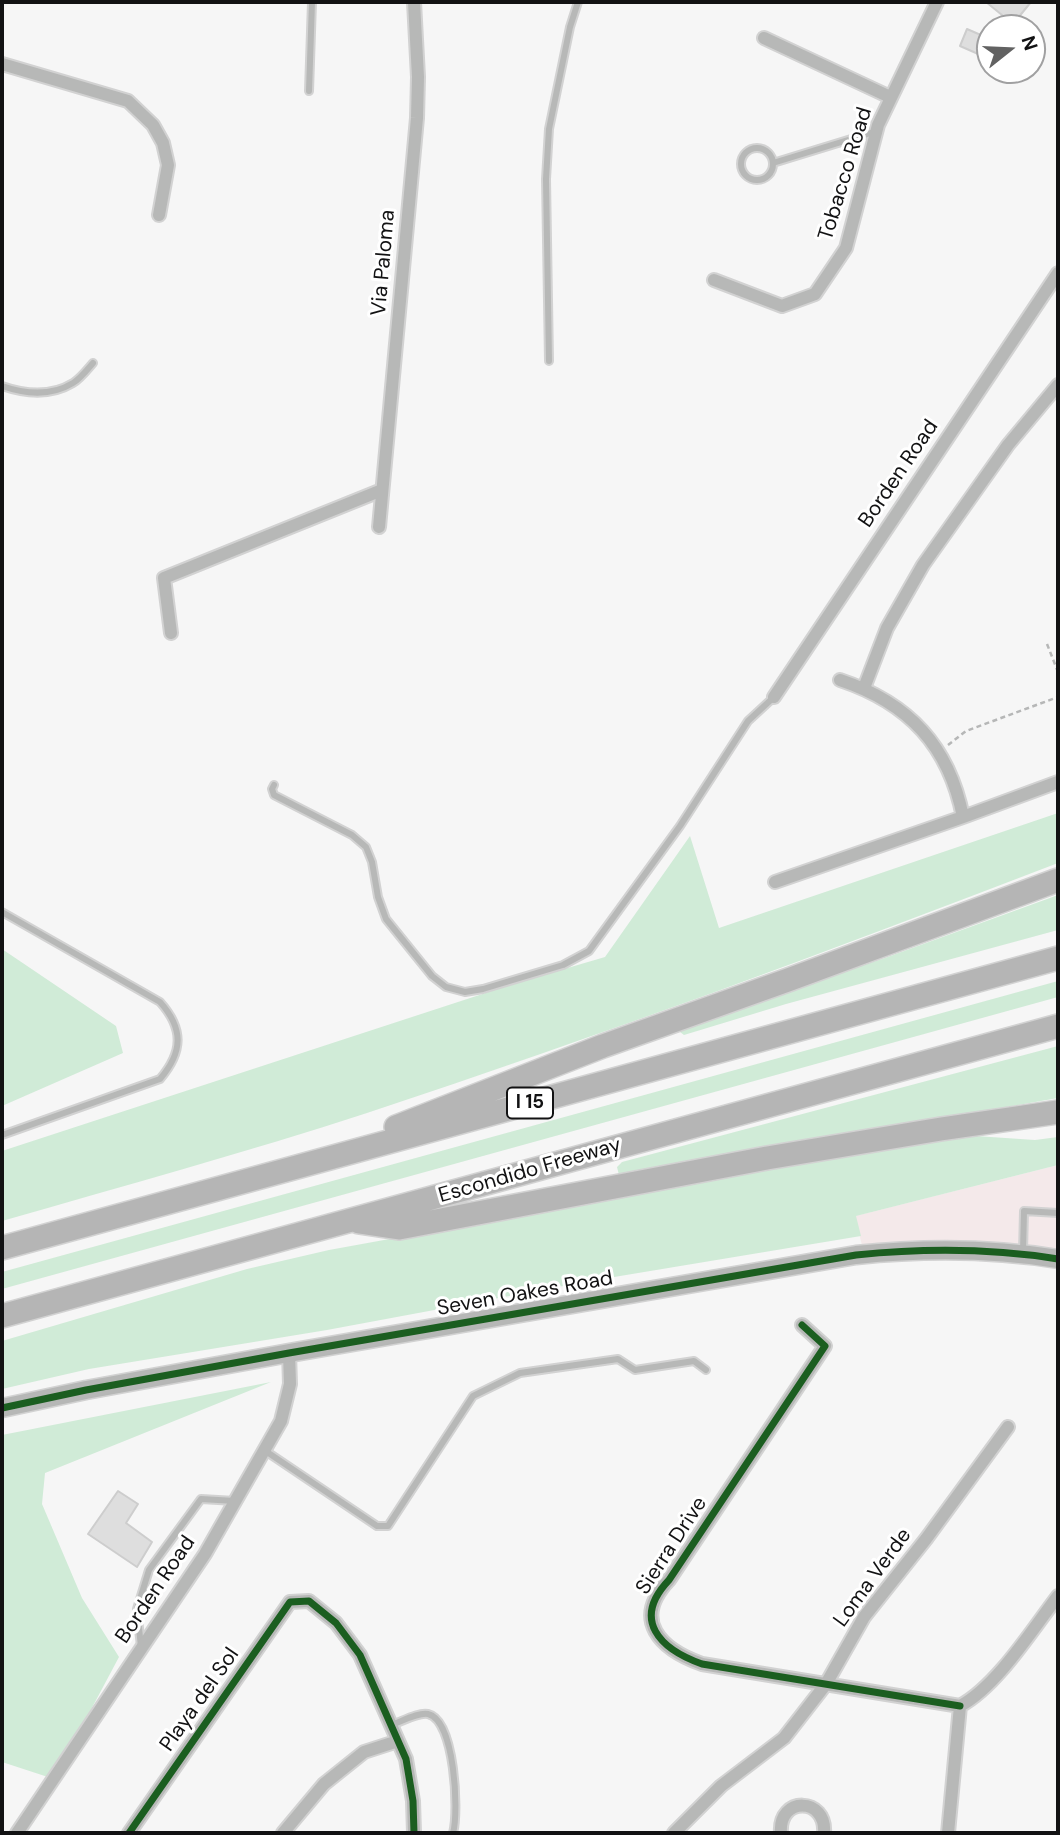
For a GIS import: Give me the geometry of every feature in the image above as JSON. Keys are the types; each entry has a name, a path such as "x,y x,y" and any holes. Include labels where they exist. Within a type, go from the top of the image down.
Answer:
{"highway":[{"path":"304,1165 590,1051 1058,880"},
{"name":"I 15","path":"2,1248 1058,958"},
{"name":"Escondido Freeway","path":"2,1316 1058,1026"},
{"path":"349,1221 399,1228 767,1158 1058,1112"}],"street":[{"name":"Via Paloma","path":"379,527 417,118 415,2"},
{"name":"Tobacco Road","path":"714,280 782,306 815,294 846,248 876,132 890,97 937,2"},
{"path":"764,38 890,97"},
{"path":"2,64 128,100 153,125 163,143 168,165 159,215"},
{"name":"Borden Road","path":"774,697 1058,273"},
{"path":"864,688 887,628 923,565 1008,445 1058,385"},
{"path":"171,633 164,578 382,490"},
{"path":"841,680 864,688 902,709 939,751 958,793 963,817"},
{"path":"775,882 1058,782"},
{"name":"Seven Oakes Road","path":"2,1408 289,1353 856,1255 942,1249 1058,1259"},
{"name":"Sierra Drive","path":"802,1325 825,1346 669,1580 658,1591 650,1611 651,1621 660,1640 681,1656 702,1664 960,1706"},
{"name":"Borden Road","path":"17,1833 205,1554 281,1421 290,1384 289,1353"},
{"name":"Loma Verde","path":"674,1833 721,1786 784,1738 826,1684 864,1617 926,1539 1008,1426"},
{"path":"948,1833 960,1706 975,1698 1013,1655 1058,1596"},
{"name":"Playa del Sol","path":"129,1833 290,1602 309,1601 336,1623 360,1655 391,1725"},
{"path":"391,1725 406,1759 414,1833"},
{"path":"283,1833 324,1784 364,1752 398,1741"},
{"path":"781,1833 785,1814 797,1806 805,1805 818,1812 822,1818 824,1833"}],"lane":[{"path":"309,91 312,2"},
{"path":"549,361 549,129 570,27 578,2"},
{"path":"773,163 876,132"},
{"path":"760,149 769,153 773,163 771,173 758,180 748,177 742,164 750,151 760,149"},
{"path":"2,386 16,391 45,394 73,383 93,363"},
{"path":"274,785 274,795 352,835 366,847 386,919 432,976 446,987 465,992 563,965 589,951 680,826 748,721 774,697"},
{"path":"2,912 160,1002 171,1014 177,1034 178,1053 160,1079 2,1135"},
{"path":"1023,1254 1024,1211 1058,1213"},
{"path":"264,1450 377,1526 388,1525 473,1396 520,1373 618,1359 635,1370 694,1361 706,1370"},
{"path":"142,1648 137,1609 149,1570 201,1499 235,1501"},
{"path":"391,1725 422,1714 436,1719 451,1755 456,1778 456,1822 453,1833"}],"path":[{"path":"1047,644 1058,673"},
{"path":"939,751 966,731 1058,697"}],"shaded area":[{"path":"1058,1165 1058,1259 864,1254 855,1216"}],"green space":[{"path":"1058,813 1058,863 714,992 454,1084 276,1141 2,1221 2,1151 513,984 605,957 690,836 719,928"},
{"path":"1058,895 1058,930 786,1004 684,1035 680,1032 680,1027 687,1023 882,959"},
{"path":"2,949 116,1026 123,1053 2,1106"},
{"path":"1058,981 1058,997 2,1289 2,1272"},
{"path":"1058,1046 1058,1098 619,1175 617,1167 622,1162"},
{"path":"961,1135 1035,1140 1058,1137 1058,1165 856,1216 861,1236 89,1369 2,1389 2,1341 247,1269 329,1250"},
{"path":"271,1382 45,1473 42,1504 82,1598 119,1657 54,1779 2,1762 2,1435"}],"building":[{"path":"986,2 1031,2 1021,14 1001,14"},
{"path":"967,29 976,33 976,53 960,46"},
{"path":"118,1491 138,1504 126,1523 152,1542 137,1567 88,1534"}],"cycle path":[{"path":"2,1408 289,1353 856,1255 957,1250 1058,1259"},
{"path":"802,1325 825,1346 658,1594 652,1608 656,1631 674,1650 702,1664 960,1706"},
{"path":"129,1833 290,1602 309,1601 336,1623 360,1655 406,1759 413,1801 414,1833"}]}
